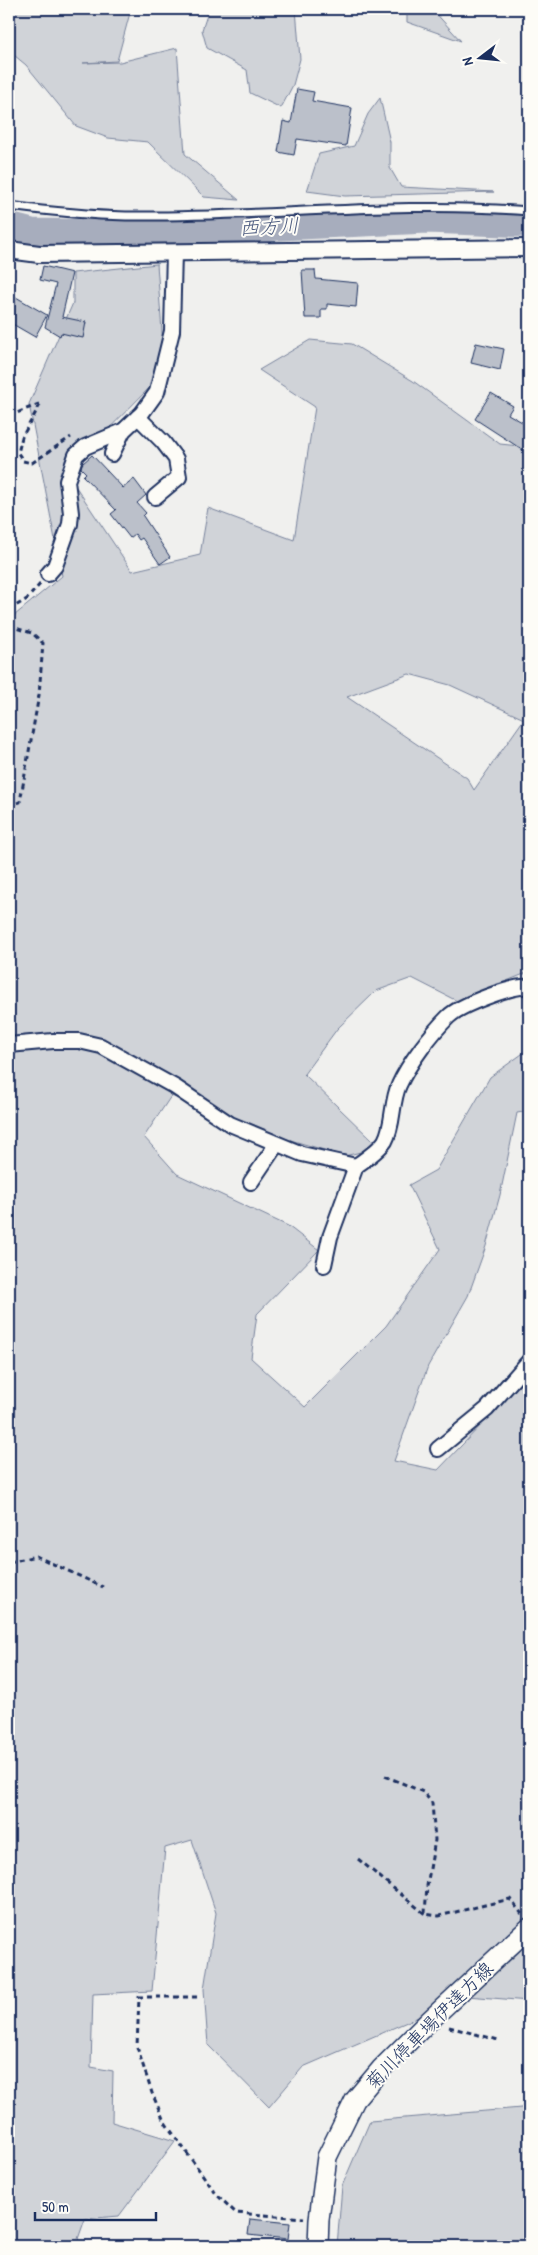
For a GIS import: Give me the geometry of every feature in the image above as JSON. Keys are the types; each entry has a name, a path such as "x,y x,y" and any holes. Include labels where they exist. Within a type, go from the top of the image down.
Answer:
{"main road":[{"name":"菊川停車場伊達方線","path":"318,2246 319,2219 327,2157 355,2100 381,2069 527,1923"}],"street":[{"path":"9,250 39,254 529,248"},
{"path":"48,574 55,566 70,524 71,514 66,481 76,455 84,446 122,431 138,417 157,392 172,331 174,252"},
{"path":"138,417 176,458 179,477 156,497"},
{"path":"112,454 122,431"},
{"path":"324,1266 330,1237 356,1166 374,1152 385,1140 398,1086 417,1056 449,1016 500,991 523,986 529,987"},
{"path":"9,1045 79,1041 101,1046 174,1087 230,1124 276,1145 302,1154 356,1166"},
{"path":"251,1182 276,1145"},
{"path":"438,1449 487,1409 529,1360"}],"lane":[{"path":"9,206 124,216 364,209 494,208 529,211"}],"path":[{"path":"9,414 17,413 41,403 22,437 18,453 22,461 32,463 73,436"},
{"path":"9,610 27,599 48,574"},
{"path":"9,626 32,633 43,643 39,695 20,802 9,805"},
{"path":"9,1562 36,1556 103,1587"},
{"path":"385,1776 423,1792 432,1803 436,1840 427,1886 425,1914"},
{"path":"358,1860 425,1914 439,1916 510,1899 527,1923"},
{"path":"197,1997 139,1997 137,2047 152,2093 164,2121 218,2195 236,2213 319,2219"},
{"path":"429,2021 498,2040"}],"shaded area":[{"path":"9,9 131,9 117,61 83,63 120,62 177,48 185,154 239,200 204,197 148,142 108,138 76,126 26,65 9,51"},
{"path":"209,9 296,9 300,59 293,85 281,108 250,93 247,70 207,48 202,30"},
{"path":"403,9 432,9 461,41 407,22 407,11"},
{"path":"380,98 390,142 390,168 401,187 494,192 345,196 307,191 319,154 354,146 368,114"},
{"path":"157,264 165,372 66,472 132,571 200,555 208,508 294,540 315,407 259,370 310,340 352,344 413,381 500,444 529,447 529,972 457,1001 412,978 376,991 337,1029 304,1074 374,1142 368,1150 345,1156 287,1139 171,1096 144,1137 177,1174 288,1226 319,1250 257,1314 251,1358 305,1407 386,1326 440,1249 409,1185 436,1170 490,1077 529,1049 529,1111 517,1113 500,1195 486,1246 468,1296 428,1366 394,1461 438,1470 529,1375 529,2001 467,1996 303,2067 269,2107 208,2045 204,1989 216,1913 192,1840 165,1848 152,1991 93,1994 91,2067 113,2071 112,2122 175,2141 119,2216 85,2219 78,2239 85,2246 9,2246 9,620 62,576 29,404 73,303 73,273","holes":["409,674 450,685 524,719 474,790 467,778 347,697"]},
{"path":"529,2102 529,2246 337,2246 342,2186 370,2121 521,2108"}],"building":[{"path":"297,89 314,92 312,101 352,108 346,146 297,139 294,155 278,152 283,121 291,123"},
{"path":"43,266 72,273 62,317 86,322 83,338 61,333 60,336 45,327 56,284 40,280"},
{"path":"302,270 315,270 316,279 358,283 356,307 327,304 327,309 321,309 321,318 305,318"},
{"path":"9,293 47,315 35,337 9,322"},
{"path":"476,343 504,349 500,370 471,363"},
{"path":"491,393 513,406 508,414 529,426 529,454 475,419"},
{"path":"92,455 123,488 134,479 146,495 137,503 146,513 143,516 170,557 160,564 142,538 139,540 135,534 130,538 111,514 116,510 83,476 86,473 81,468 82,464"},
{"path":"250,2219 290,2223 288,2239 248,2235"}],"waterway":[{"name":"西方川","path":"9,227 32,233 111,234 427,219 529,223"}]}
